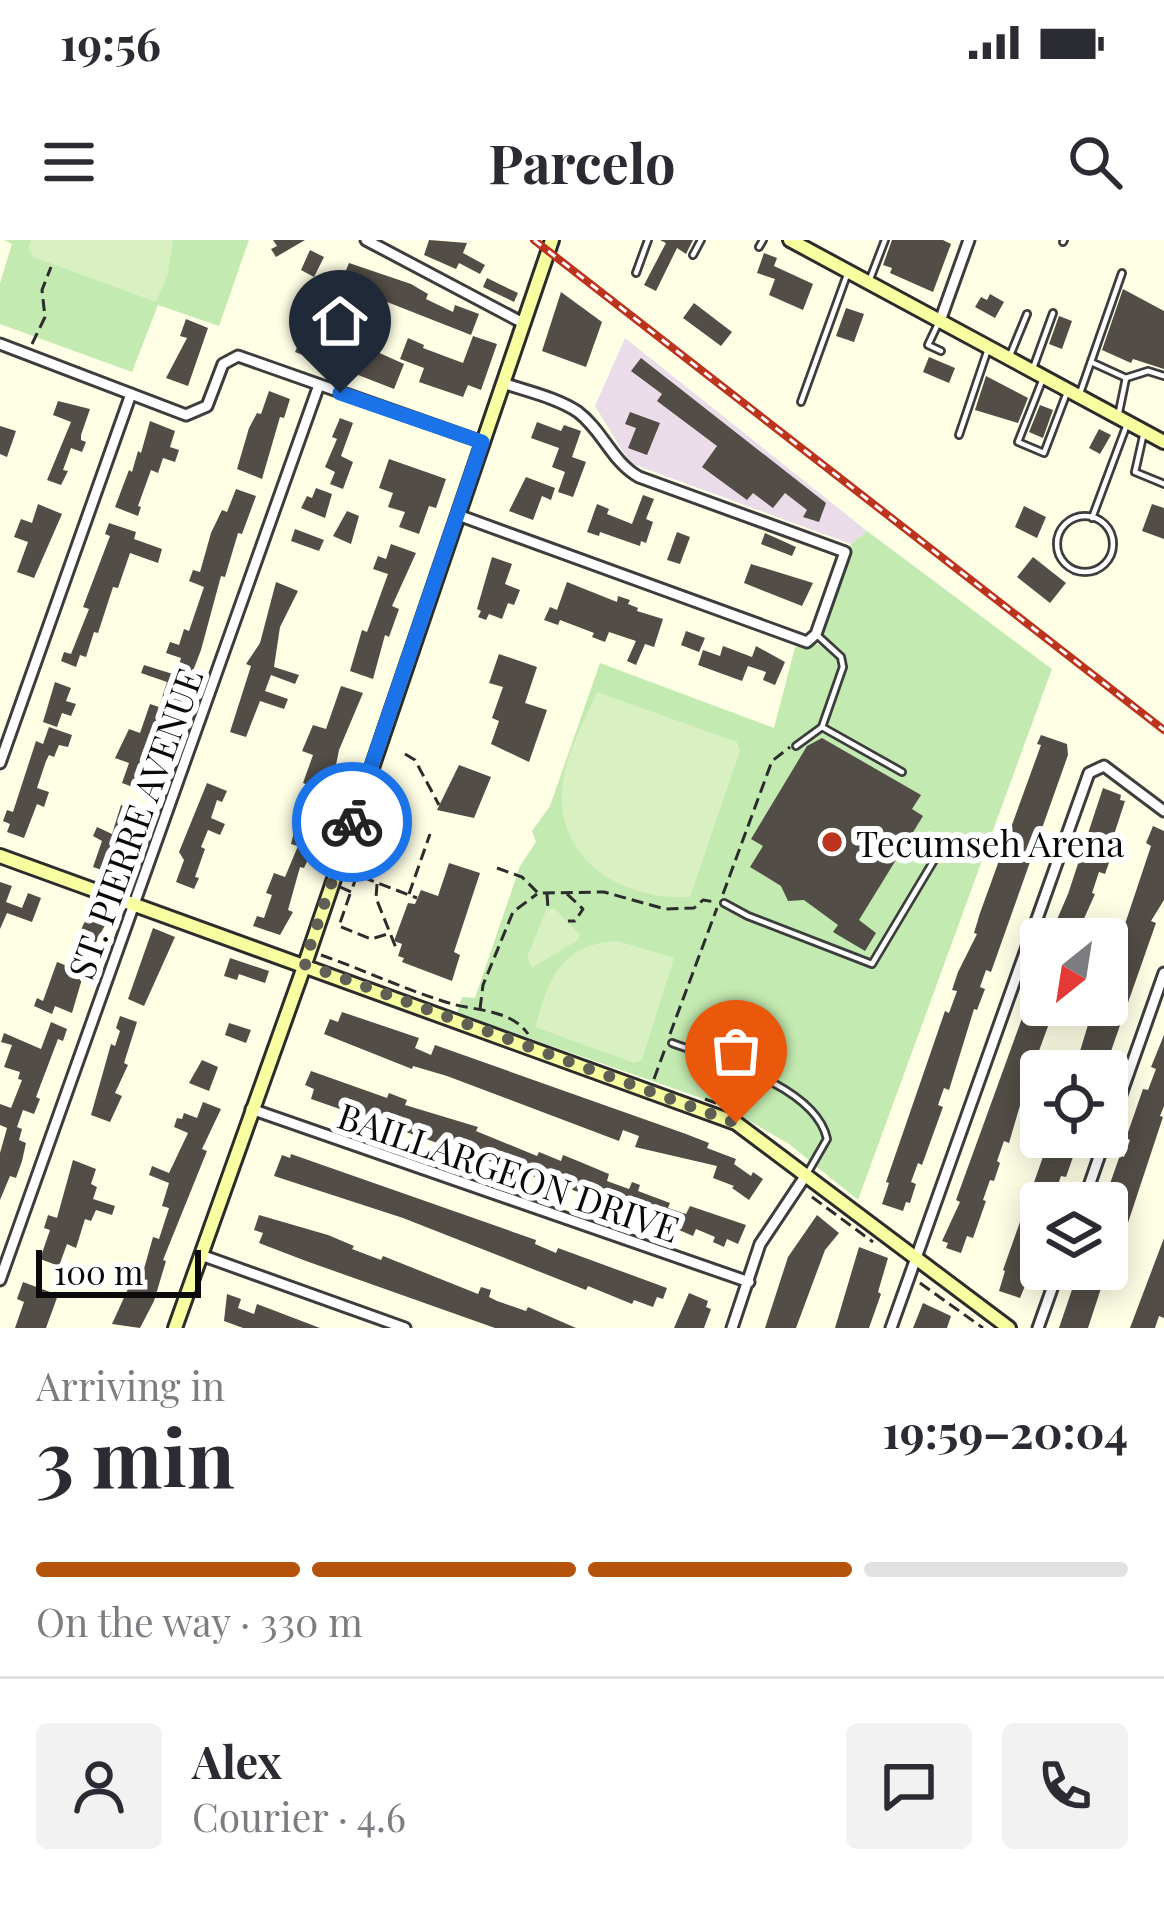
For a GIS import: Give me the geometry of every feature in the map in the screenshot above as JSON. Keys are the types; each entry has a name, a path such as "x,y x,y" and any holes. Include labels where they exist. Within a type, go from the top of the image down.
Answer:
{"main road":[{"path":"175,1328 552,240"},
{"path":"790,240 1164,442"},
{"path":"0,856 711,1111 736,1123 1009,1328"}],"street":[{"path":"366,240 523,323"},
{"path":"940,321 969,240"},
{"path":"0,344 186,415 207,406 223,364 238,356 482,442"},
{"path":"458,515 811,638 845,552 626,470 576,411 503,383"},
{"name":"ST. PIERRE AVENUE","path":"0,1280 319,385"},
{"path":"0,764 131,394"},
{"path":"891,1328 1089,772 1104,766 1164,811"},
{"path":"1128,1076 1164,974"},
{"name":"BAILLARGEON DRIVE","path":"251,1109 749,1282"},
{"path":"732,1328 760,1244 806,1175"},
{"path":"202,1255 405,1328"},
{"path":"1038,1328 1052,1290"},
{"path":"355,1328 361,1312"}],"lane":[{"path":"636,273 648,240"},
{"path":"693,255 701,240"},
{"path":"868,282 885,240"},
{"path":"801,402 848,272"},
{"path":"1053,313 1018,442 1044,453 1091,362 1122,273"},
{"path":"1009,358 1028,314"},
{"path":"940,321 928,344 940,351"},
{"path":"958,435 988,347"},
{"path":"1091,362 1126,378 1148,370 1164,376"},
{"path":"1091,518 1123,419 1126,378"},
{"path":"1145,431 1135,472 1164,484"},
{"path":"1091,518 1111,532 1113,549 1099,569 1082,572 1062,559 1058,538 1070,520 1091,518"},
{"path":"796,746 821,727 843,667 842,657 811,638"},
{"path":"821,727 902,772"},
{"path":"722,903 872,964 942,847"},
{"path":"671,1043 755,1072 819,1118 827,1139 806,1175"}],"path":[{"path":"28,354 45,317 41,290 51,267"},
{"path":"653,1081 772,760 803,736"},
{"path":"405,754 415,760 439,805"},
{"path":"409,895 430,834"},
{"path":"497,868 522,877 538,892"},
{"path":"391,933 371,939 339,926 356,875 418,898"},
{"path":"330,883 351,892"},
{"path":"377,883 376,898 396,948"},
{"path":"480,1009 484,985 513,912 538,892 604,892 665,909 694,908 703,900 722,903"},
{"path":"547,892 548,908"},
{"path":"566,893 583,910 575,921 568,921"},
{"path":"812,1197 881,1247"},
{"path":"910,1274 983,1328"}],"shaded area":[{"path":"625,338 867,531 851,544 630,463 595,406"}],"green space":[{"path":"4,240 249,240 219,326 158,305 132,372 0,324 0,283 12,244"},
{"path":"31,240 173,240 168,274 156,302 33,257 28,248"},
{"path":"867,531 1052,669 858,1200 789,1144 724,1106 457,1013 462,997 475,998 520,866 536,842 532,831 550,806 600,663 774,728 795,647 820,644 851,544"},
{"path":"597,692 737,742 740,751 690,897 634,890 610,879 574,844 562,793 570,754"},
{"path":"547,908 555,909 580,935 532,968 527,957"},
{"path":"618,941 674,958 642,1060 634,1063 535,1027 560,967 583,949"}],"building":[{"path":"273,240 305,240 276,257"},
{"path":"429,240 467,243 463,253 485,265 480,274 459,263 456,269 424,255"},
{"path":"660,240 693,240 686,254 677,248 656,291 644,285 666,243"},
{"path":"892,240 951,244 933,292 890,273 892,268 883,265"},
{"path":"310,250 324,257 314,277 301,270"},
{"path":"764,253 777,258 774,266 813,284 803,310 769,295 775,279 757,273"},
{"path":"349,263 411,284 428,294 426,299 453,312 455,305 479,314 471,335 354,289 351,296 338,290"},
{"path":"487,278 518,293 514,302 483,287"},
{"path":"1123,289 1164,311 1164,369 1133,359 1131,363 1102,350"},
{"path":"561,292 602,322 586,367 542,351"},
{"path":"990,294 1004,302 995,318 975,307 981,297 987,300"},
{"path":"694,303 732,332 721,346 683,318"},
{"path":"846,308 864,314 854,342 836,336"},
{"path":"1059,316 1072,321 1062,349 1049,344"},
{"path":"186,319 208,328 188,386 166,378 187,338 180,336"},
{"path":"304,332 342,352 335,368 295,352"},
{"path":"473,336 497,344 481,390 468,385 463,397 419,382 424,368 400,359 408,338 463,363"},
{"path":"364,346 404,364 394,389 353,373"},
{"path":"929,357 955,368 949,383 923,372"},
{"path":"641,358 826,503 819,522 803,517 807,510 785,493 773,508 753,493 747,500 702,467 717,446 657,401 662,394 631,371"},
{"path":"986,376 1028,398 1018,423 975,410"},
{"path":"269,391 290,399 262,479 237,469 249,428 257,413 261,414"},
{"path":"58,401 90,409 81,435 86,442 82,452 71,448 61,485 47,480 71,422 53,415"},
{"path":"1040,405 1053,410 1043,438 1029,432"},
{"path":"630,412 660,423 647,455 628,448 636,428 625,424"},
{"path":"340,418 353,423 341,456 353,462 343,489 330,484 335,472 325,467"},
{"path":"150,421 175,431 170,447 179,450 175,462 163,458 158,473 151,470 138,516 115,507 138,451 141,453"},
{"path":"537,422 561,431 564,425 581,431 572,457 586,462 573,497 558,492 565,472 552,467 559,448 531,438"},
{"path":"0,426 16,431 7,457 0,454"},
{"path":"1099,429 1111,435 1100,454 1089,448"},
{"path":"389,459 446,479 436,508 429,506 419,534 399,527 405,512 388,507 393,493 379,488"},
{"path":"526,477 555,488 551,500 542,496 533,520 509,511"},
{"path":"316,488 332,494 325,518 301,508"},
{"path":"236,489 256,496 225,577 221,576 201,650 180,705 176,704 161,766 157,764 147,792 122,783 129,763 115,758 129,729 140,733 150,704 159,707 167,682 141,673 144,665 176,675 181,658 166,653 170,642 179,645 184,629 189,631 204,587 189,581 193,570 200,572 211,533"},
{"path":"643,495 654,499 646,519 653,522 646,543 641,541 640,546 587,532 597,504 609,509 607,514 632,524"},
{"path":"38,504 62,514 34,578 17,572 28,542 14,537 21,519 32,523"},
{"path":"1152,504 1164,508 1164,539 1142,531"},
{"path":"1024,506 1046,517 1037,538 1015,527"},
{"path":"347,511 359,516 351,544 333,536"},
{"path":"109,523 136,532 134,539 162,549 158,563 130,553 98,633 94,632 86,657 80,655 76,667 61,661 64,652 71,654 89,609 83,607 110,536 105,534"},
{"path":"295,529 324,540 319,551 291,541"},
{"path":"677,532 690,537 680,564 667,560"},
{"path":"765,533 796,547 792,556 761,544"},
{"path":"391,544 416,553 392,606 399,609 389,637 385,635 373,679 350,671 362,630 367,632 388,574 373,569 378,556 386,559"},
{"path":"492,557 512,564 505,584 520,590 502,619 489,614 486,620 478,617 481,611 477,609"},
{"path":"1033,557 1066,583 1050,603 1017,577"},
{"path":"751,564 813,583 802,606 744,583"},
{"path":"276,582 298,591 280,627 274,667 299,675 295,684 271,675 265,691 288,699 284,709 260,701 246,737 230,732 251,666 246,664 260,643"},
{"path":"567,582 617,602 618,596 630,600 628,604 637,611 663,619 654,647 645,644 636,665 627,661 636,641 609,632 605,642 560,620 558,625 544,620 550,607 557,610"},
{"path":"686,631 705,638 699,652 681,645"},
{"path":"723,646 752,657 756,646 785,662 775,685 763,680 766,672 748,666 742,681 698,665 703,650 720,656"},
{"path":"499,654 537,667 525,703 547,710 529,762 491,744 499,721 492,718 503,687 489,683"},
{"path":"55,682 71,688 66,701 76,704 71,716 62,713 57,727 43,722"},
{"path":"341,686 363,693 339,750 325,820 301,811 310,786 303,783 313,755 302,751 313,725 326,729"},
{"path":"49,727 72,735 68,747 59,745 54,757 49,755 46,761 37,788 49,792 44,807 37,804 24,838 7,832 10,824 3,821 7,810 13,812 36,741 43,744"},
{"path":"1041,735 1067,744 1068,755 991,972 986,970 980,987 985,989 974,1009 949,1090 944,1088 938,1105 943,1107 911,1182 916,1184 910,1203 906,1202 903,1211 882,1204 886,1182 945,1011 949,1013 957,991 952,990 958,972 977,934"},
{"name":"Tecumseh Arena","path":"822,738 921,795 912,809 923,816 859,920 876,933 865,951 833,932 838,925 804,900 788,901 781,886 750,867 763,846 751,839 807,746"},
{"path":"459,765 491,777 474,818 437,810"},
{"path":"207,783 227,791 222,802 217,800 211,818 225,824 220,835 208,830 194,889 176,882 184,860 179,852"},
{"path":"1103,788 1121,795 1120,800 1125,801 1107,856 1111,857 1105,874 1099,872 1084,918 1058,918"},
{"path":"121,805 142,813 137,826 144,829 139,839 132,836 126,866 110,860 105,871 93,867 102,841 93,836 97,827 112,834"},
{"path":"1153,826 1164,831 1164,900 1151,921 1156,923 1128,1003 1127,918 1151,846 1146,843"},
{"path":"294,832 317,840 304,868 300,867 288,910 293,912 280,935 253,926 257,916 264,918 274,873 285,877 298,846 291,844"},
{"path":"449,863 480,873 454,952 460,955 452,981 402,962 404,958 398,956 402,944 394,941 408,903 415,904 421,890 438,896"},
{"path":"0,882 12,886 6,902 22,908 28,893 41,898 32,922 7,913 0,929"},
{"path":"91,908 110,916 89,955 72,1013 55,1006 52,1014 34,1006 37,998 43,1001 57,962 65,965"},
{"path":"153,928 175,937 144,1006 128,999"},
{"path":"230,958 269,971 265,983 239,974 237,980 224,976"},
{"path":"342,1012 419,1038 415,1048 431,1055 435,1045 709,1143 707,1148 736,1159 734,1164 763,1179 749,1200 734,1186 713,1178 717,1166 635,1147 639,1136 623,1130 619,1141 324,1034 330,1019 338,1022"},
{"path":"120,1016 137,1022 124,1063 128,1065 115,1093 122,1096 110,1122 91,1115 111,1044 115,1046 120,1031 116,1028"},
{"path":"51,1022 67,1029 63,1041 58,1039 34,1114 23,1110 17,1127 22,1129 19,1140 26,1143 22,1161 0,1200 0,1153 7,1128 0,1125 0,1104 11,1108 22,1080 18,1079 20,1072 4,1067 12,1045 1,1042 4,1033 41,1049"},
{"path":"229,1023 251,1030 246,1043 225,1035"},
{"path":"1020,1024 1048,1026 1039,1050 1020,1050 1020,1105 973,1238 967,1236 961,1253 946,1248 948,1243 942,1241 960,1202 956,1200"},
{"path":"1088,1026 1120,1026 1111,1050 1080,1050"},
{"path":"1164,1035 1163,1117 1128,1223 1128,1182 1111,1182 1119,1158 1128,1158 1128,1132 1143,1089 1148,1090 1156,1069 1151,1067"},
{"path":"202,1060 218,1067 209,1091 189,1083"},
{"path":"311,1071 387,1098 389,1093 407,1100 405,1105 478,1127 476,1131 537,1156 539,1152 561,1161 563,1155 609,1174 607,1181 629,1189 632,1182 640,1185 638,1191 670,1203 668,1208 686,1214 690,1206 746,1225 738,1244 727,1239 724,1247 696,1229 693,1236 311,1099 314,1089 305,1085"},
{"path":"203,1102 221,1109 163,1260 154,1301 140,1328 112,1324 132,1280 140,1283 153,1237 159,1239 169,1208 162,1206 169,1183 149,1175 152,1166 169,1173 188,1133 174,1127 177,1118 182,1119 184,1113 197,1118"},
{"path":"291,1154 536,1240 535,1244 556,1253 558,1248 667,1288 663,1299 657,1297 653,1307 634,1300 632,1304 588,1286 586,1290 403,1218 274,1176 282,1155 290,1158"},
{"path":"1043,1158 1073,1158 1066,1177 1061,1176 1059,1182 1034,1182"},
{"path":"73,1160 96,1169 93,1199 115,1206 112,1215 96,1210 91,1221 85,1219 76,1248 67,1244 59,1266 40,1259 50,1230 44,1228 48,1215 57,1218"},
{"path":"259,1215 328,1235 354,1246 352,1249 381,1260 383,1256 478,1294 481,1287 491,1290 489,1297 497,1301 526,1311 528,1307 576,1328 495,1328 306,1261 259,1243 263,1233 254,1230"},
{"path":"817,1215 839,1233 825,1250 796,1328 765,1328 788,1257"},
{"path":"1020,1222 1020,1298 999,1291"},
{"path":"1164,1238 1164,1318 1159,1316 1155,1328 1130,1328"},
{"path":"859,1247 888,1258 881,1294 869,1328 835,1328"},
{"path":"23,1282 58,1295 46,1328 15,1328 24,1302 17,1299"},
{"path":"1072,1290 1100,1290 1088,1328 1059,1328"},
{"path":"689,1293 708,1301 706,1307 711,1309 704,1328 674,1328"},
{"path":"227,1294 241,1299 238,1308 254,1314 257,1304 320,1328 243,1328 224,1321"},
{"path":"923,1303 951,1316 947,1328 913,1328"}],"railway":[{"path":"534,240 1164,730"}],"way so far":[{"path":"352,822 304,964 736,1123"}],"place":[{"name":"Tecumseh Arena","path":"832,842"}],"route":[{"path":"340,393 482,442 352,822"}]}
